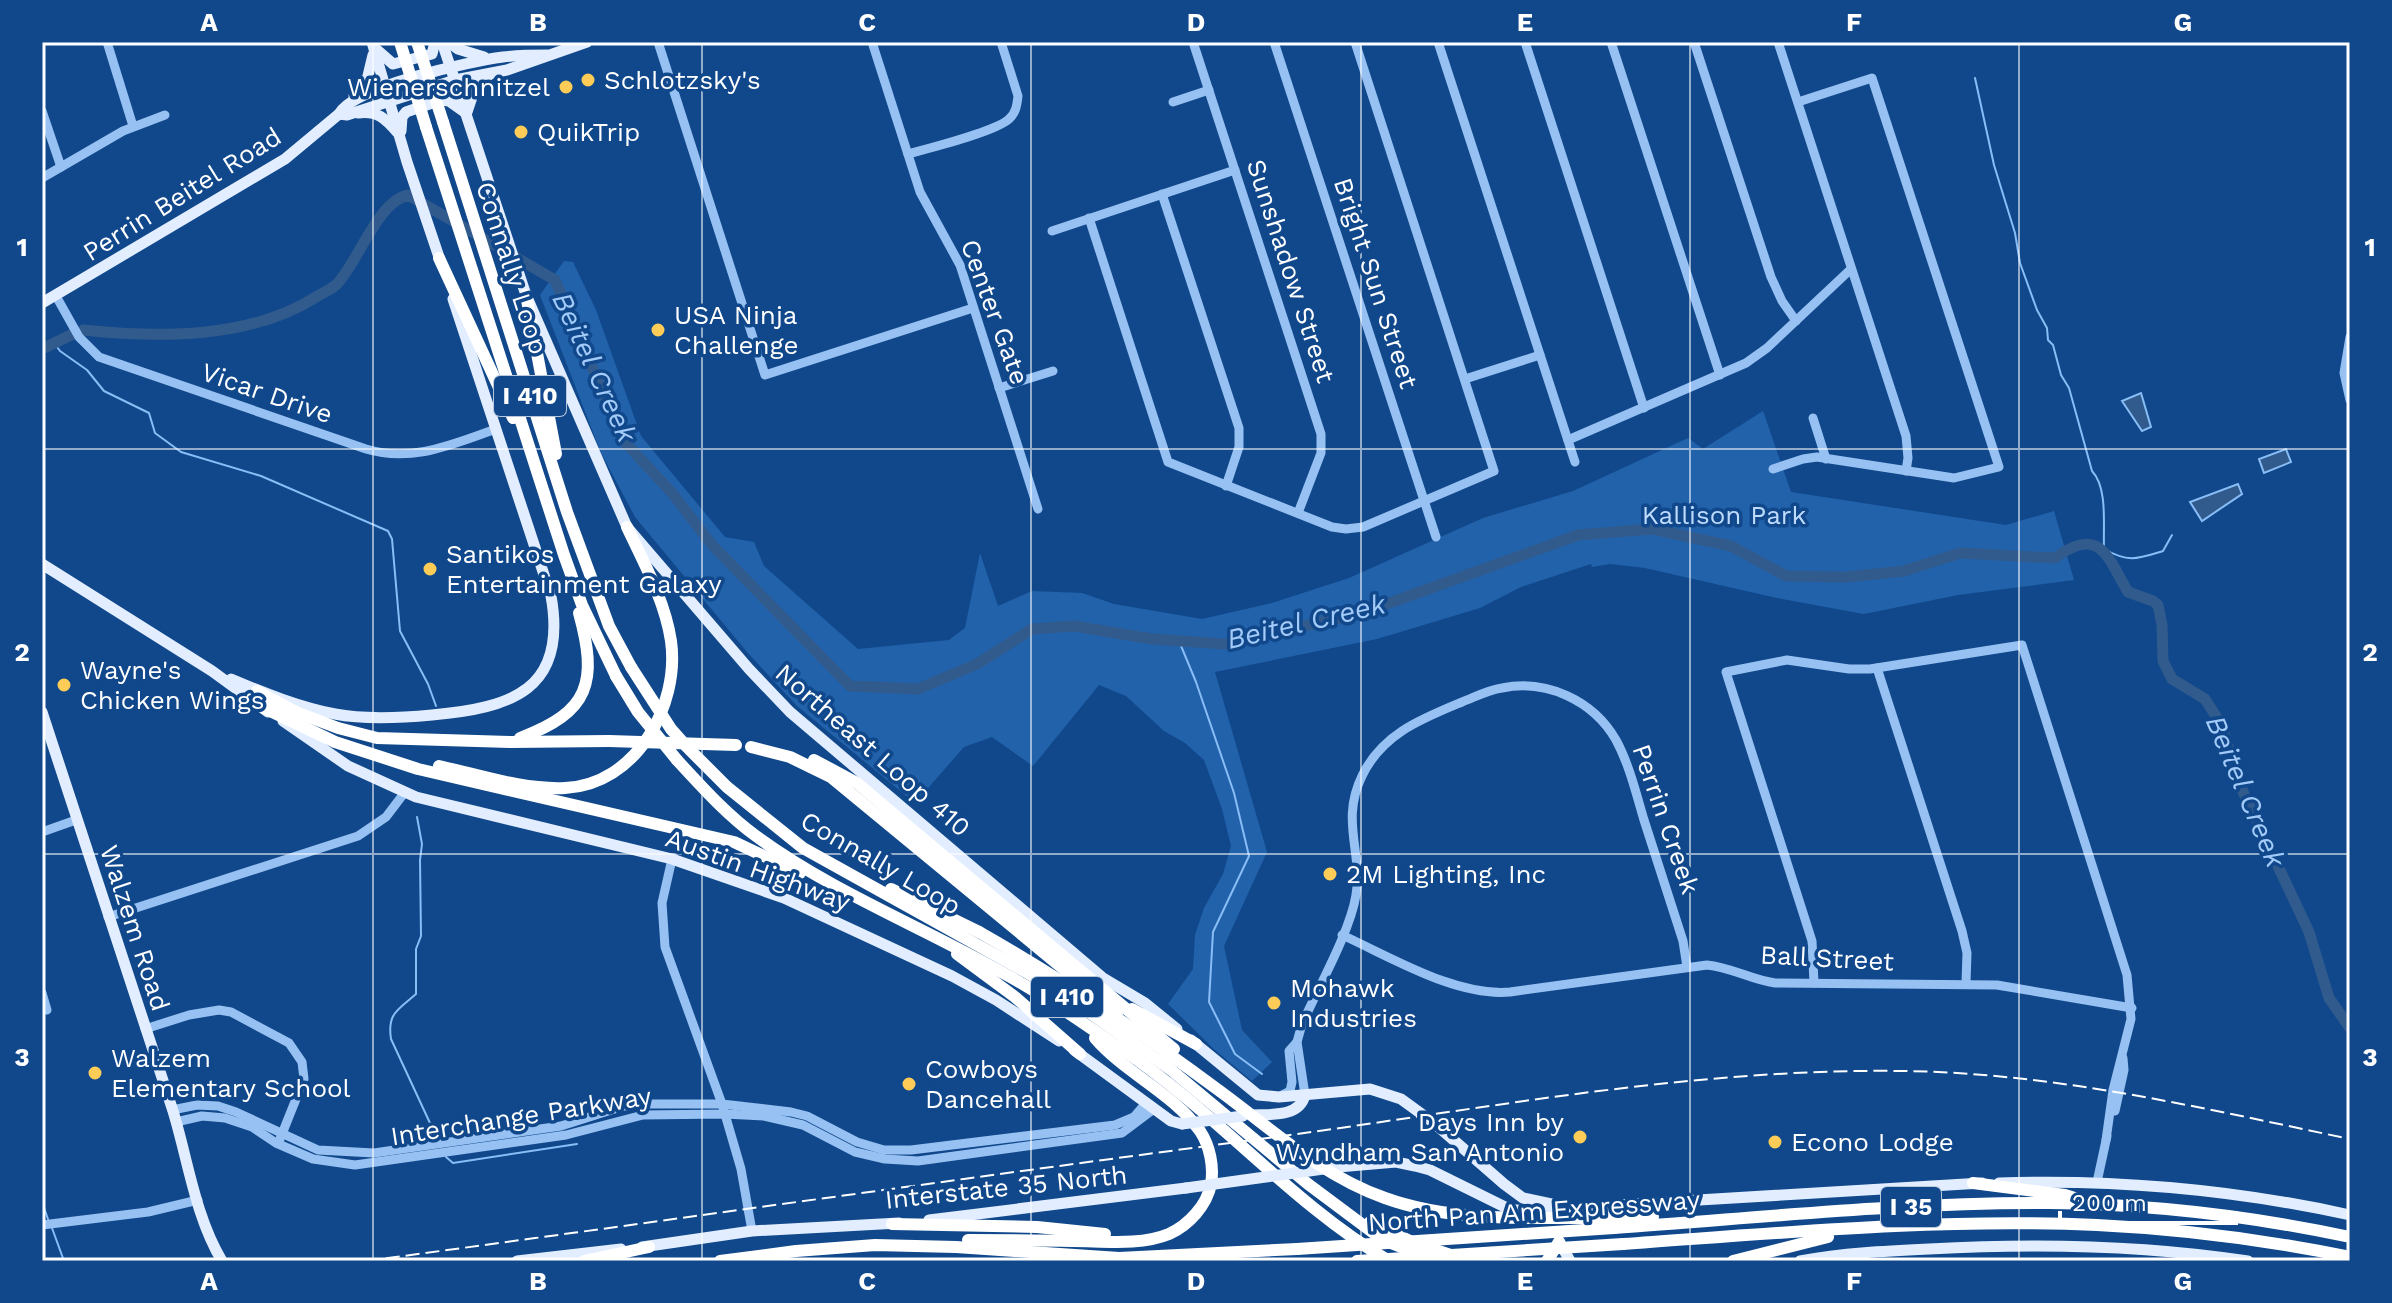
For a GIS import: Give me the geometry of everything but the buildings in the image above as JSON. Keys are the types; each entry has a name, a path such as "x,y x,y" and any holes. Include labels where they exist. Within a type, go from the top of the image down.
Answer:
{"highway":[{"name":"Connally Loop","path":"400,42 564,555 582,605 616,676 638,712 677,760 726,812 757,836 844,890 919,926 1008,975 1079,1021"},
{"name":"Connally Loop","path":"417,42 567,512 609,626 671,729 727,787 803,848 1073,1001 1170,1069 1326,1196"},
{"path":"439,258 541,479"},
{"path":"526,295 567,512"},
{"path":"262,707 335,742 393,758 532,787 566,788 589,783 614,772 637,754 651,734 667,697 673,660 664,609 627,527"},
{"path":"510,742 557,723 576,703 587,682 589,653 564,555"},
{"path":"257,691 296,712 377,738 736,745 787,751 832,767 876,798 1157,1034 1221,1092"},
{"path":"751,747 790,757 831,777 1084,984 1279,1160"},
{"path":"393,758 418,769 495,788 734,842 844,890"},
{"path":"833,864 911,897 979,932 1110,1011 1308,1160 1384,1198 1428,1209 1477,1216 1614,1223"},
{"path":"919,926 1015,997 1080,1054"},
{"path":"1084,984 1196,1044"},
{"path":"1079,1021 1147,1068 1257,1158 1326,1220 1389,1261"},
{"name":"I 410","path":"906,1244 952,1240 1132,1241 1160,1237 1189,1221 1209,1193 1212,1174 1205,1141 1186,1116 1099,1043 1079,1021"},
{"path":"1973,1183 2065,1195 2095,1204"},
{"path":"1326,1196 1384,1230 1469,1261"},
{"name":"I 410","path":"1326,1196 1383,1240 1438,1261"},
{"name":"North Pan Am Expressway","path":"720,1261 820,1248 906,1244 1119,1258 1297,1249 1614,1223 1800,1216 1946,1205 2095,1204 2215,1214 2350,1237"},
{"name":"North Pan Am Expressway","path":"1357,1261 1850,1230 2021,1223 2099,1225 2234,1237 2350,1257"},
{"path":"892,1224 1037,1227 1117,1236 1160,1237"},
{"path":"1733,1261 1850,1230"},
{"path":"1547,1261 1559,1242"},
{"path":"1455,1261 1623,1244"},
{"path":"584,1261 649,1247"}],"main road":[{"path":"373,44 393,64 401,64 433,54 435,42"},
{"path":"445,42 470,54 493,58"},
{"name":"Northeast Loop 410","path":"445,42 526,295 627,527 790,712 1103,978 1145,1003 1258,1095"},
{"name":"Perrin Beitel Road","path":"343,112 455,80 491,74 587,42"},
{"path":"373,44 407,162 496,429"},
{"path":"343,112 366,84 373,44"},
{"name":"Perrin Beitel Road","path":"42,303 285,159 343,112 386,87 451,66 493,58 547,55"},
{"path":"400,136 402,117 410,110 441,100 449,101 466,113 475,88 491,74"},
{"path":"343,112 368,112 384,117 400,136"},
{"name":"Austin Highway","path":"212,671 257,691 335,714 364,717 456,713 482,709 514,698 543,670 552,653 556,625 551,596 496,429"},
{"name":"Austin Highway","path":"42,564 212,671 348,766 431,801 672,859 784,898 890,945 996,1000 1080,1054 1171,1121 1182,1124 1291,1112 1299,1108 1305,1095"},
{"name":"Walzem Road","path":"42,712 174,1116 215,1255 222,1261"},
{"path":"1247,1115 1260,1105 1258,1095 1279,1097 1370,1089 1392,1095 1410,1103 1523,1198 1556,1205"},
{"name":"Interstate 35 North","path":"517,1261 649,1247 752,1231 892,1224 989,1214 1396,1162 1415,1166 1518,1211 1539,1213 1632,1204 1973,1183 2097,1182 2232,1192 2350,1215"},
{"name":"Interstate 35 North","path":"1492,1200 1534,1206 1632,1204"},
{"path":"1539,1213 1570,1261"},
{"path":"1800,1261 1865,1253 2008,1246 2156,1251 2248,1261"}],"street":[{"path":"107,42 133,126"},
{"path":"658,42 765,375 973,308"},
{"name":"Center Gate","path":"872,42 925,205 960,265 1038,509"},
{"path":"908,154 997,126 1011,118 1018,96 1001,42"},
{"name":"Sunshadow Street","path":"1193,42 1321,434 1321,453 1298,513"},
{"name":"Bright Sun Street","path":"1274,42 1436,537"},
{"path":"1089,218 1168,462 1332,527 1352,529 1494,471 1355,42"},
{"path":"1438,42 1575,462"},
{"path":"1525,42 1644,408"},
{"path":"1611,42 1720,375"},
{"path":"1694,42 1771,277 1796,321"},
{"path":"1778,42 1907,441 1906,471"},
{"path":"1773,469 1803,459 1826,459 1954,478 1999,467 1872,78 1798,102"},
{"path":"1173,102 1209,90"},
{"path":"42,111 61,167"},
{"path":"42,178 133,126 165,115"},
{"path":"1052,231 1235,170"},
{"path":"1162,194 1239,428 1239,447 1226,486"},
{"path":"1568,440 1757,356 1851,269"},
{"name":"Vicar Drive","path":"56,296 83,342 99,357 366,449 389,454 414,454 496,429"},
{"path":"2350,337 2344,373 2350,400"},
{"path":"1465,379 1540,355"},
{"path":"999,388 1053,371"},
{"path":"1813,418 1826,459"},
{"path":"1814,983 1812,941 1726,672 1787,660 1849,669 1877,668 2022,645 2122,955 2132,1008 2108,1112 2097,1182"},
{"path":"1877,668 1962,931 1967,953 1966,983"},
{"name":"Perrin Creek","path":"1305,1095 1297,1042 1353,907 1357,885 1351,834 1354,799 1362,776 1390,738 1421,719 1490,691 1512,686 1534,686 1556,691 1576,700 1603,721 1616,739 1683,941 1687,967"},
{"path":"108,917 348,841 386,817 405,792"},
{"path":"42,832 76,820"},
{"path":"672,859 662,903 665,947 732,1138 752,1231"},
{"name":"Ball Street","path":"1342,935 1455,985 1488,993 1714,965 1759,981 1997,985 2132,1008"},
{"path":"42,993 47,1010"},
{"path":"145,1029 208,1010 219,1010 231,1012 289,1043 302,1062 304,1079 280,1139"},
{"name":"Perrin Creek","path":"1279,1097 1290,1091 1289,1051 1297,1042"},
{"name":"Interchange Parkway","path":"174,1116 204,1104 218,1106 229,1109 280,1139 318,1150 374,1153 561,1126 624,1106 651,1104 791,1112 807,1116 857,1142 884,1150 911,1150 1115,1125 1150,1106"},
{"path":"47,1224 148,1212 198,1200"}],"green space":[{"name":"Kallison Park","path":"564,261 573,262 596,310 641,436 725,537 754,542 764,566 858,649 949,640 965,628 980,553 998,606 1032,591 1082,593 1114,604 1202,619 1272,603 1349,578 1483,518 1573,491 1688,438 1703,449 1763,411 1791,492 2006,525 2054,511 2074,580 1958,595 1864,614 1645,568 1610,564 1592,567 1591,564 1521,587 1480,608 1377,639 1215,672 1267,852 1224,946 1242,1030 1272,1062 1252,1081 1168,1004 1193,969 1195,935 1204,908 1223,874 1231,846 1222,809 1204,760 1185,743 1164,731 1126,696 1099,685 1033,766 992,737 964,747 915,803 797,706 747,652 635,517 601,453 540,295"}],"shaded area":[{"path":"2141,393 2151,427 2142,431 2122,401"},
{"path":"2286,449 2291,462 2264,473 2259,459"},
{"path":"2238,484 2242,494 2202,521 2190,502"}],"waterway":[{"path":"1975,78 2020,263 2047,328 2048,340 2053,345 2061,375 2069,388 2092,471 2100,487 2104,507 2104,549 2127,558 2139,558 2163,551 2172,535"},
{"name":"Beitel Creek","path":"83,330 142,334 203,332 233,328 290,311 337,284 387,208 408,195 555,280 623,440 672,493 712,545 850,686 918,689 977,664 1032,629 1074,626 1152,639 1225,644 1359,614 1578,535 1652,529 1731,546 1786,576 1847,577 1904,571 1960,553 2055,558 2082,544 2092,545 2108,557 2128,592 2158,605 2163,661 2172,679 2205,699 2221,724 2243,792 2309,932 2329,998 2350,1028"},
{"name":"Beitel Creek","path":"42,349 73,334"},
{"path":"54,343 87,370 104,391 149,413 155,433 181,452 261,476 388,531 392,539 400,631 436,706"},
{"path":"1179,641 1234,793 1249,856 1213,932 1209,1002 1235,1054 1262,1074"},
{"path":"417,817 422,844 421,936 416,949 416,994 395,1013 390,1030 391,1039 436,1136"},
{"path":"446,1157 453,1163 577,1144"},
{"path":"42,1202 49,1222"},
{"path":"52,1228 64,1261"}],"railway":[{"path":"366,1261 1592,1092 1747,1076 1903,1071 2016,1078 2128,1094 2350,1139"}],"place":[{"name":"Schlotzsky's","path":"588,80"},
{"name":"Wienerschnitzel","path":"566,87"},
{"name":"QuikTrip","path":"521,132"},
{"name":"USA Ninja Challenge","path":"658,330"},
{"name":"Santikos Entertainment Galaxy","path":"430,569"},
{"name":"Wayne's Chicken Wings","path":"64,685"},
{"name":"2M Lighting, Inc","path":"1330,874"},
{"name":"Mohawk Industries","path":"1274,1003"},
{"name":"Walzem Elementary School","path":"95,1073"},
{"name":"Cowboys Dancehall","path":"909,1084"},
{"name":"Days Inn by Wyndham San Antonio","path":"1580,1137"},
{"name":"Econo Lodge","path":"1775,1142"}]}
